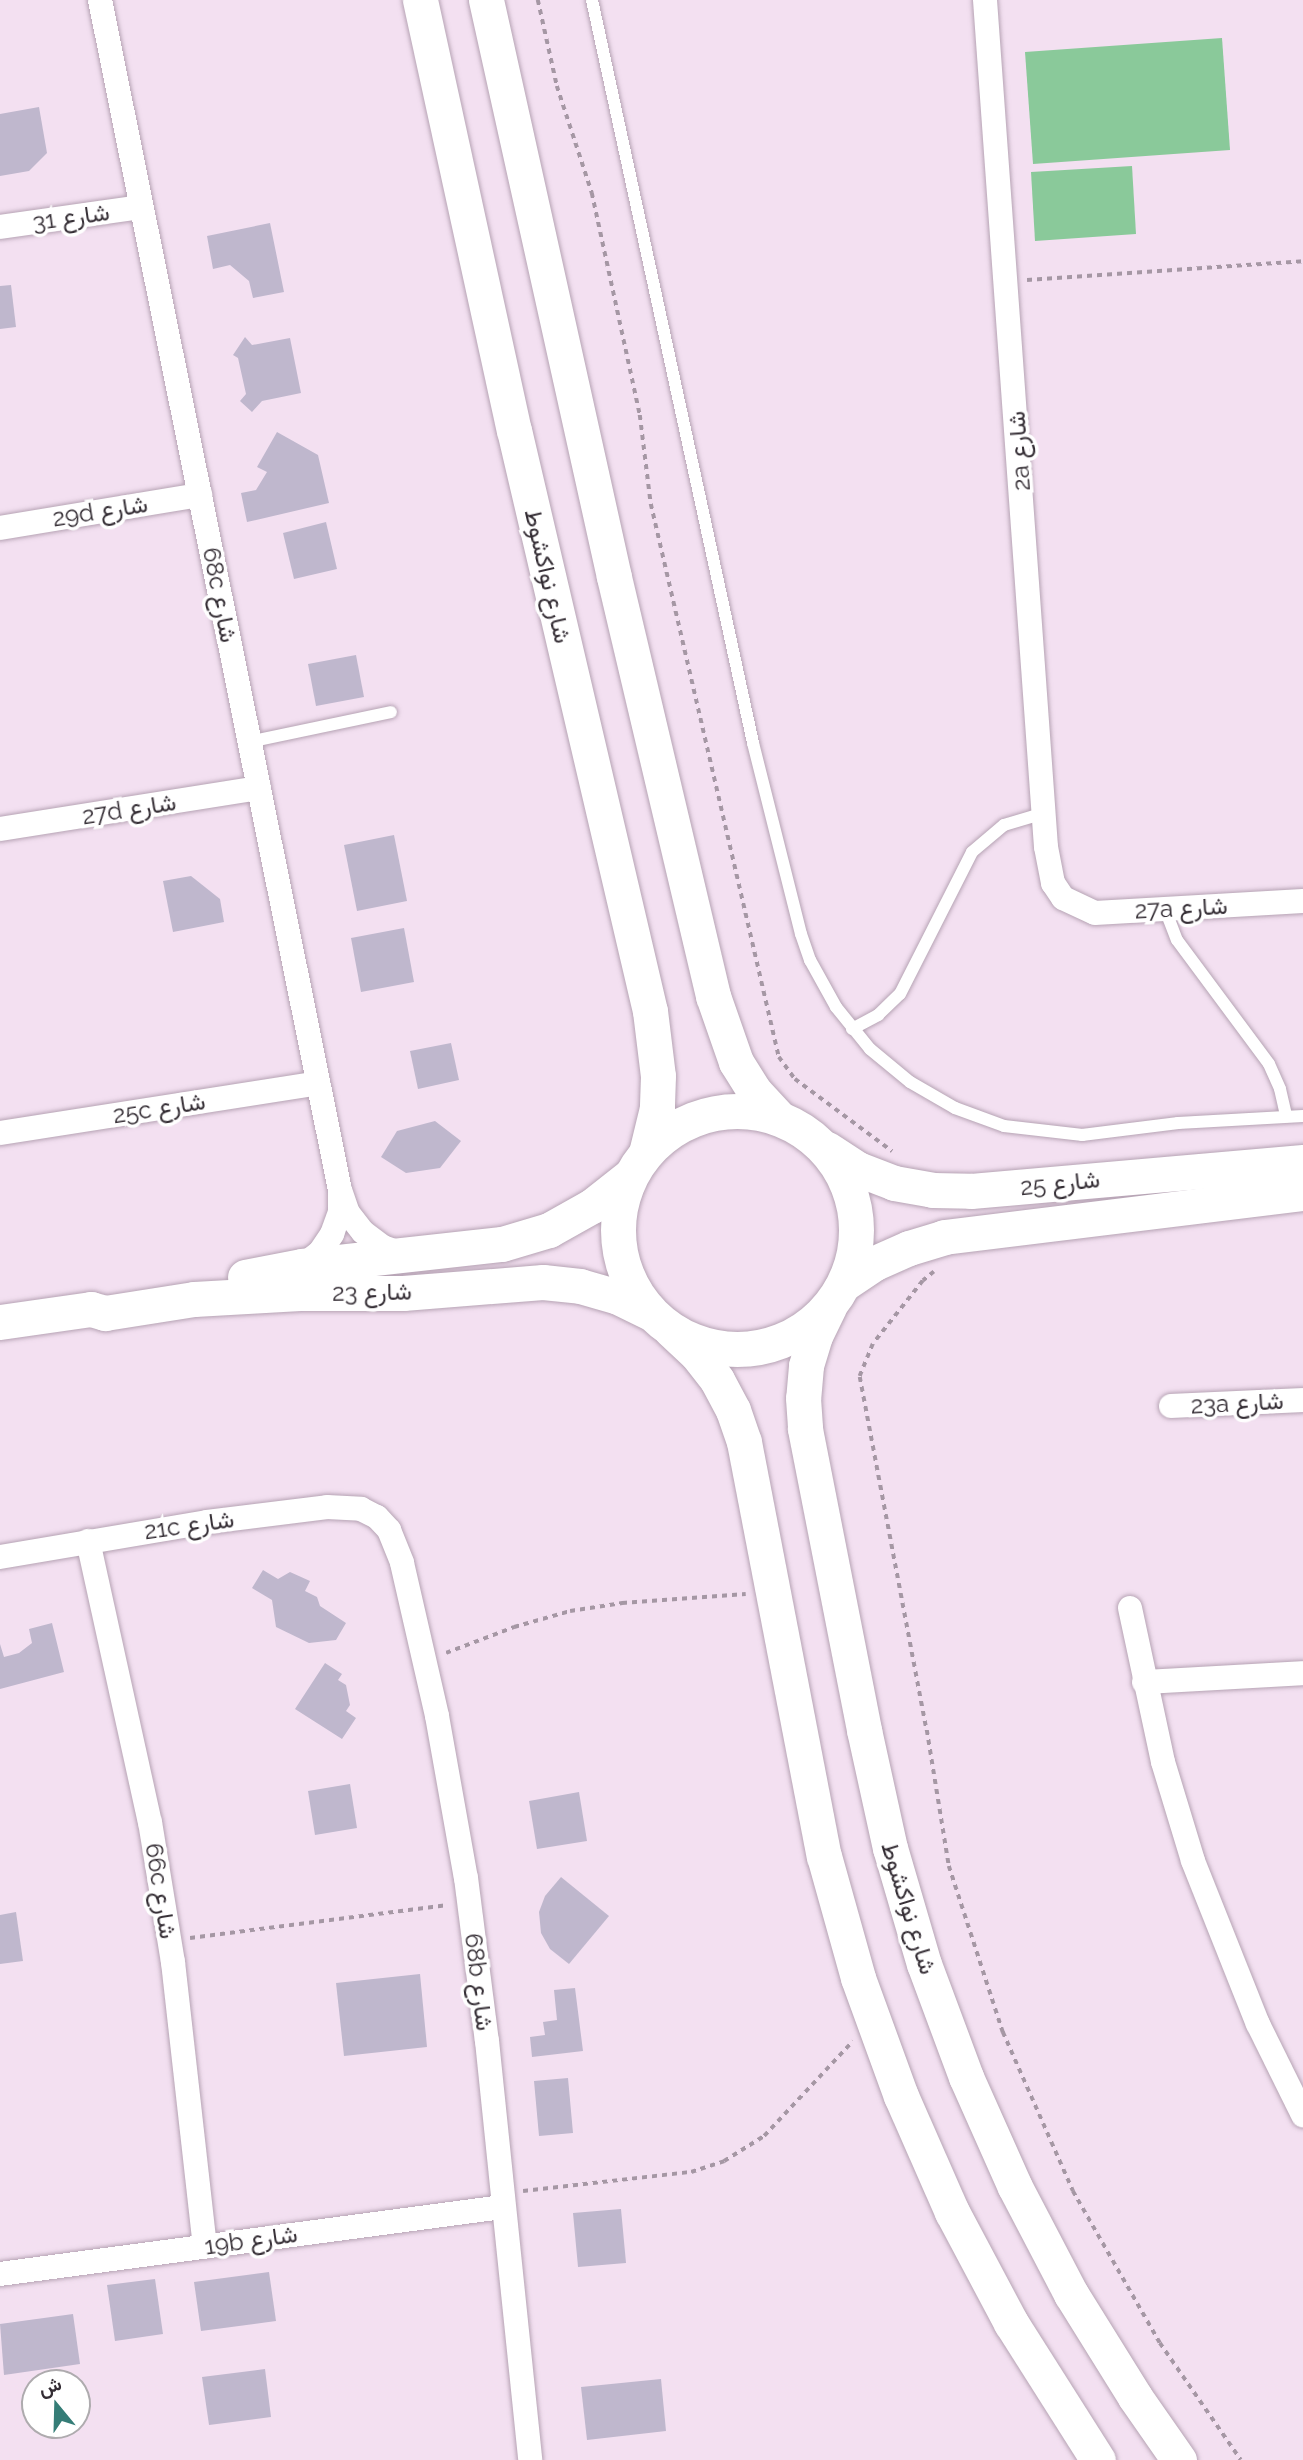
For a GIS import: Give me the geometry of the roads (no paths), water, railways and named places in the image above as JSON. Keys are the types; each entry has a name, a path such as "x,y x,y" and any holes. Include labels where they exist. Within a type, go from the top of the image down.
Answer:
{"street":[{"name":"68c شارع","path":"100,0 340,1190 348,1213 363,1232 383,1247 406,1255"},
{"name":"شارع نواكشوط","path":"420,0 508,402 650,1011 658,1076 657,1108 638,1164"},
{"path":"486,0 614,577 713,996 736,1062 754,1091 778,1117"},
{"name":"2a شارع","path":"985,0 1047,866 1063,898"},
{"name":"شارع 31","path":"0,228 141,207"},
{"name":"29d شارع","path":"0,528 201,495"},
{"name":"27d شارع","path":"0,830 259,788"},
{"name":"27a شارع","path":"1063,898 1095,913 1303,901"},
{"name":"25c شارع","path":"0,1133 318,1083"},
{"path":"660,1321 697,1343 725,1349 754,1348 782,1341 799,1331 837,1295 854,1256 857,1227 855,1208 842,1172 825,1149 803,1130 778,1117 749,1111 702,1116 667,1133 638,1164 620,1204 618,1242 621,1262 632,1289 660,1321 696,1353 717,1380 733,1410 744,1442 824,1856 873,2019 901,2096 952,2212 1011,2323 1098,2460"},
{"name":"شارع 25","path":"825,1149 858,1169 894,1183 932,1190 971,1191 1303,1161"},
{"name":"شارع 23","path":"91,1309 103,1301 302,1266 502,1244 549,1230 592,1206 638,1164"},
{"name":"68c شارع","path":"302,1266 320,1252 332,1234 340,1212 340,1190"},
{"name":"شارع 25","path":"837,1295 875,1263 944,1237 1303,1193"},
{"name":"شارع 23","path":"0,1322 91,1309 105,1312 208,1298 300,1293 403,1293 543,1282 592,1289 616,1296 660,1321"},
{"name":"شارع نواكشوط","path":"837,1295 815,1336 806,1366 803,1398 805,1429 890,1848 924,1964 966,2077 1015,2187 1071,2294 1135,2397 1179,2460"},
{"name":"23a شارع","path":"1171,1406 1303,1400"},
{"name":"21c شارع","path":"0,1557 88,1541 327,1507 361,1509 377,1517"},
{"name":"68b شارع","path":"377,1517 397,1546 425,1662 469,1902 487,2041 530,2460"},
{"name":"66c شارع","path":"88,1541 124,1695 169,1941 191,2104 205,2246"},
{"path":"1130,1608 1163,1762 1193,1861 1234,1967 1294,2077 1303,2115"},
{"path":"1144,1682 1303,1674"},
{"name":"19b شارع","path":"0,2274 205,2246 502,2200"}],"lane":[{"path":"592,0 719,594 786,880 810,960 836,1007 852,1029 889,1067 932,1097 979,1118 1030,1131 1082,1135 1191,1122 1303,1116"},
{"path":"250,742 391,712"},
{"path":"852,1029 878,1015 900,994 972,852 1004,825 1044,813"},
{"path":"1165,909 1177,940 1269,1064 1280,1089 1286,1116"}]}
